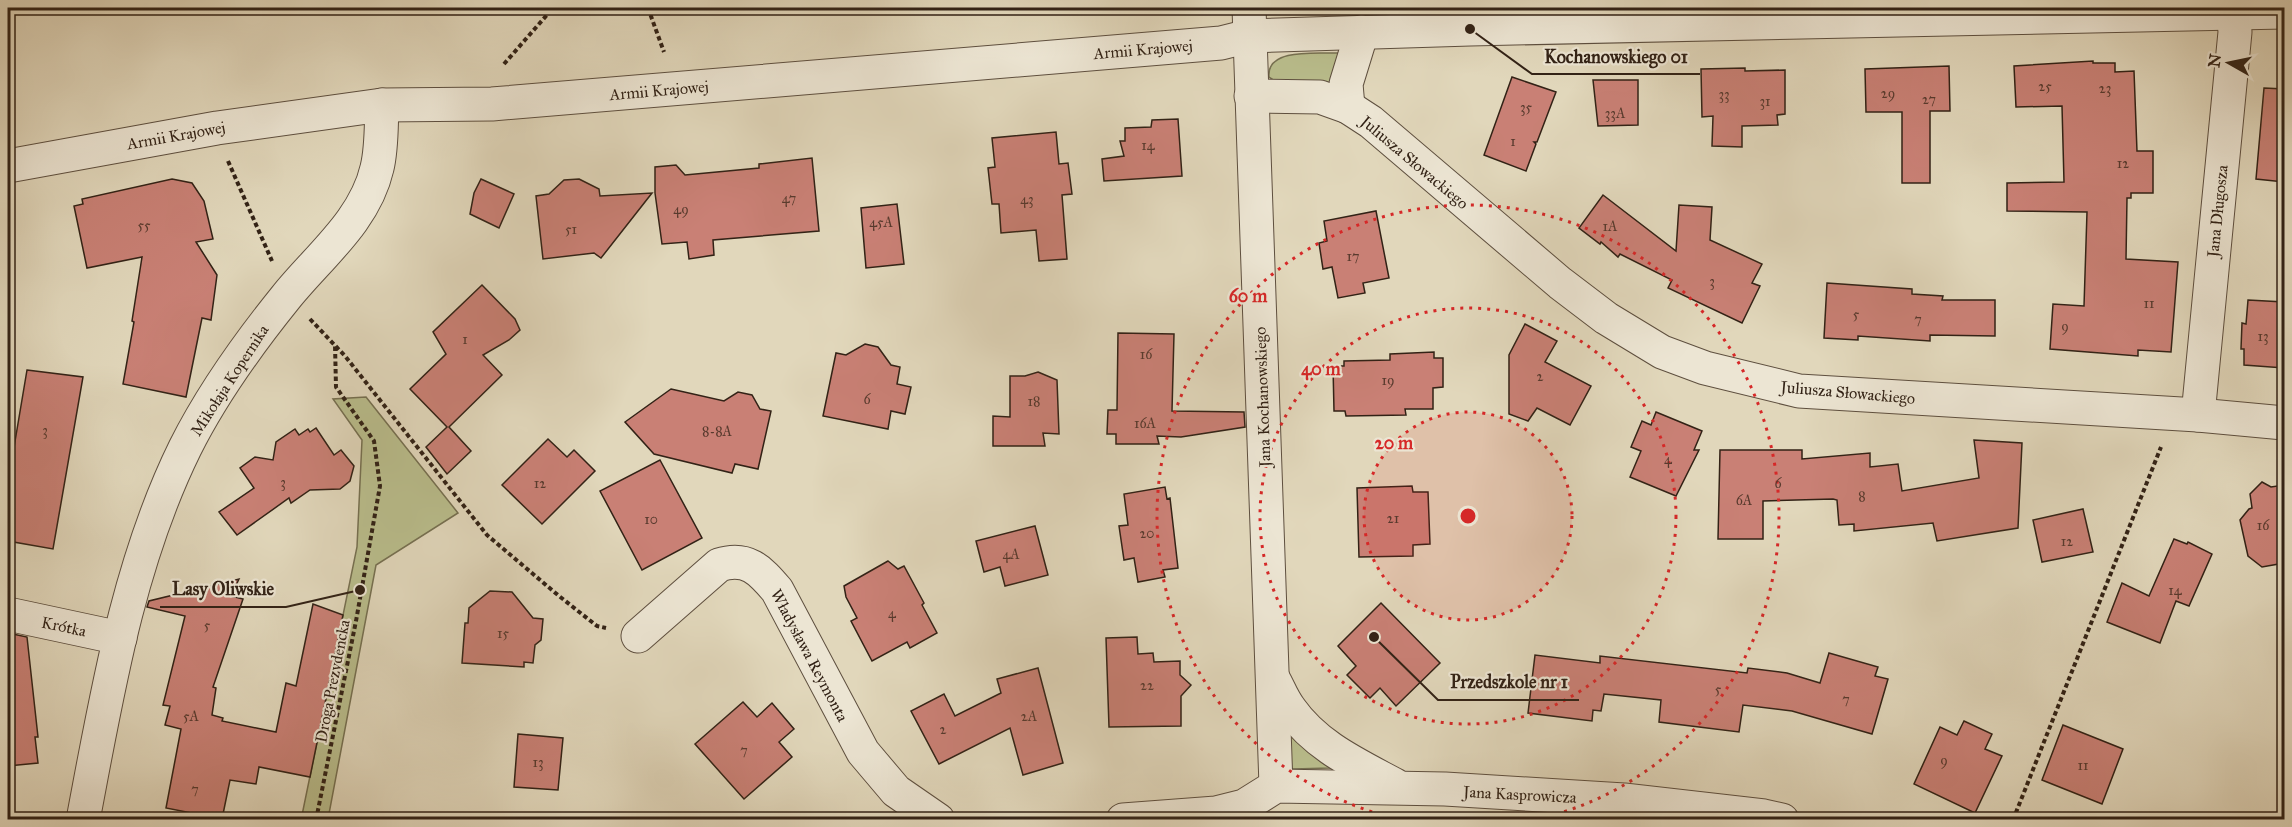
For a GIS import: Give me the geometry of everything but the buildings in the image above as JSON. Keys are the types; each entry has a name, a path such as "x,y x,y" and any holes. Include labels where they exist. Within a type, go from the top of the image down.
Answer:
{"street":[{"name":"Armii Krajowej","path":"8,166 217,128 382,105 492,104 1221,43 1249,22 1362,32 2234,11 2284,12"},
{"name":"Jana Długosza","path":"2198,416 2235,32 2234,11"},
{"name":"Jana Kochanowskiego","path":"1249,22 1273,677 1262,802"},
{"path":"1348,107 1346,84 1362,32"},
{"name":"Juliusza Słowackiego","path":"1251,96 1320,97 1348,107 1371,122 1552,276 1606,318 1662,352 1705,368 1800,390 2284,423"},
{"name":"Mikołaja Kopernika","path":"83,819 120,638 145,545 186,447 215,395 243,354 287,296 341,234 368,194 377,168 382,105"},
{"name":"Władysława Reymonta","path":"638,636 719,565 732,561 745,563 754,568 765,576 777,590 863,752 896,791 938,819"},
{"name":"Krótka","path":"8,614 120,638"},
{"name":"Jana Kasprowicza","path":"1273,677 1288,707 1306,729 1339,756 1402,788"},
{"name":"Jana Kasprowicza","path":"1262,802 1402,788 1624,800 1782,819"},
{"path":"1123,819 1216,813 1262,802"}],"path":[{"path":"504,64 553,8"},
{"path":"648,8 664,52"},
{"path":"217,128 226,156 287,296 335,345 487,535 597,626"},
{"name":"Droga Prezydencka","path":"316,819 356,621 380,486 374,441 336,387 335,345"},
{"path":"2013,819 2161,450"}],"green space":[{"path":"1339,53 1333,85 1275,81 1269,77 1270,67 1285,56"},
{"path":"366,397 458,513 376,565 328,819 301,820 357,547 362,440 333,399"},
{"path":"1289,731 1331,766 1330,768 1293,769 1290,767"}],"place":[{"name":"Kochanowskiego 01","path":"1470,29"},
{"name":"Lasy Oliwskie","path":"360,590"},
{"name":"Przedszkole nr 1","path":"1374,637"}]}
